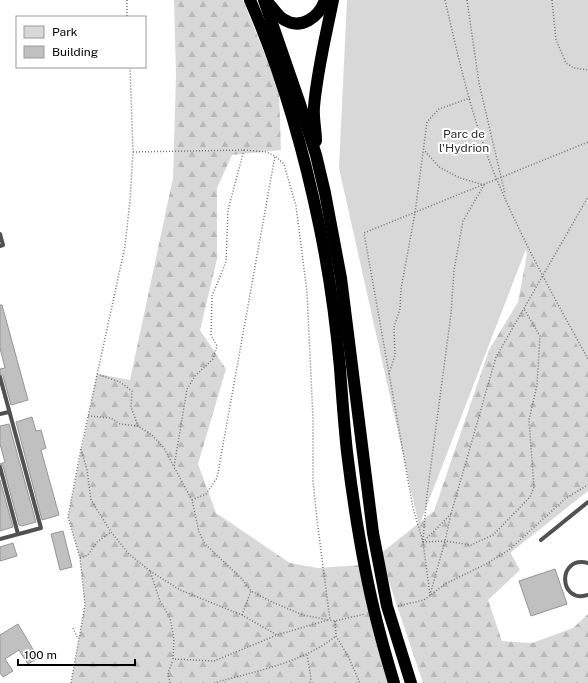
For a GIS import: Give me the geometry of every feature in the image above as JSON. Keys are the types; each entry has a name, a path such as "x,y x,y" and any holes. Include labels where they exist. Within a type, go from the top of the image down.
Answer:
{"highway":[{"path":"250,0 270,50 290,108 305,163 320,229 340,368 342,402 355,508 377,622 394,683"},
{"path":"265,0 283,19 295,23 306,22 317,15 325,0"},
{"path":"265,0 316,155 325,193 341,278 374,541 387,606 412,683"},
{"path":"316,155 314,109 333,0"},
{"path":"365,566 377,602 389,648 402,683"}],"lane":[{"path":"0,234 3,245 0,246"},
{"path":"0,377 41,528 0,539"},
{"path":"0,414 9,412"},
{"path":"0,468 18,534"},
{"path":"541,540 588,502"},
{"path":"588,563 581,562 570,566 567,570 565,582 570,592 575,595 588,595"}],"path":[{"path":"127,0 127,16"},
{"path":"445,0 470,98 497,180 543,277 588,359"},
{"path":"467,0 479,83 506,198"},
{"path":"552,0 556,40 566,63 574,68 588,70"},
{"path":"71,683 85,605 80,558 68,517 81,449 125,246 133,152 130,68"},
{"path":"388,374 395,355 394,328 400,309 428,122 439,109 470,98"},
{"path":"430,595 423,542 413,508 364,233 588,142"},
{"path":"133,152 244,150 266,152 275,156 284,164 296,206 307,292 313,419 314,481 317,520 330,620"},
{"path":"174,467 187,389 195,376 213,359 217,346 211,335 212,296 226,262 228,210 244,150"},
{"path":"424,150 439,167 460,178 484,185"},
{"path":"192,500 206,494 217,478 275,156"},
{"path":"423,542 427,495 451,314 454,270 463,221 484,185"},
{"path":"430,595 445,541 450,514 496,357 588,197"},
{"path":"423,542 445,541 472,545 493,536 530,497 534,487 529,420 537,386 540,336 524,309"},
{"path":"97,374 120,382 132,391 131,407 138,426"},
{"path":"88,416 110,418 120,424 138,426 152,435 164,448 192,500 199,532 205,544 242,579 251,591 303,615 334,621 341,620"},
{"path":"81,449 87,470 91,500 111,532 129,554 150,571 180,590 242,615 277,635"},
{"path":"424,600 445,584 486,564 509,550 566,498 588,485"},
{"path":"423,542 450,514"},
{"path":"80,558 88,555 97,542 111,532"},
{"path":"150,571 160,601 170,618 174,639 173,659 168,673 170,683"},
{"path":"242,615 251,591"},
{"path":"173,659 214,661 277,635 330,620"},
{"path":"334,621 336,636 348,656 360,683"},
{"path":"73,628 79,641"},
{"path":"214,683 288,662 307,655 326,644 336,636"},
{"path":"307,655 311,678 310,683"}],"green space":[{"path":"174,0 243,0 279,90 281,150 232,155 217,188 217,259 200,330 226,369 198,464 216,513 290,563 318,568 361,565 390,683 71,683 85,605 80,558 68,517 97,374 130,380 173,178 176,75"},
{"name":"Parc de l'Hydrion","path":"347,0 588,0 588,366 526,249 419,526 339,168"},
{"path":"588,0 588,486 566,498 509,550 520,570 488,600 502,641 532,643 573,628 588,614 588,683 423,683 380,554 434,511 489,350 518,302 527,254 489,138"},
{"path":"588,486 588,491 510,553 509,550 566,498"}],"building":[{"path":"0,305 2,305 28,400 11,405 3,376 0,374 0,369 5,368 0,348"},
{"path":"32,417 36,431 41,430 46,448 41,450 59,515 42,520 16,422"},
{"path":"9,424 36,522 22,526 19,525 3,466 0,464 5,462 0,444 0,426"},
{"path":"0,480 13,527 0,531"},
{"path":"63,531 72,567 60,570 51,534"},
{"path":"13,543 17,556 0,561 0,547"},
{"path":"555,569 567,604 531,616 519,581"},
{"path":"18,624 38,658 28,664 19,650 5,659 13,671 3,677 0,673 0,635"}]}
